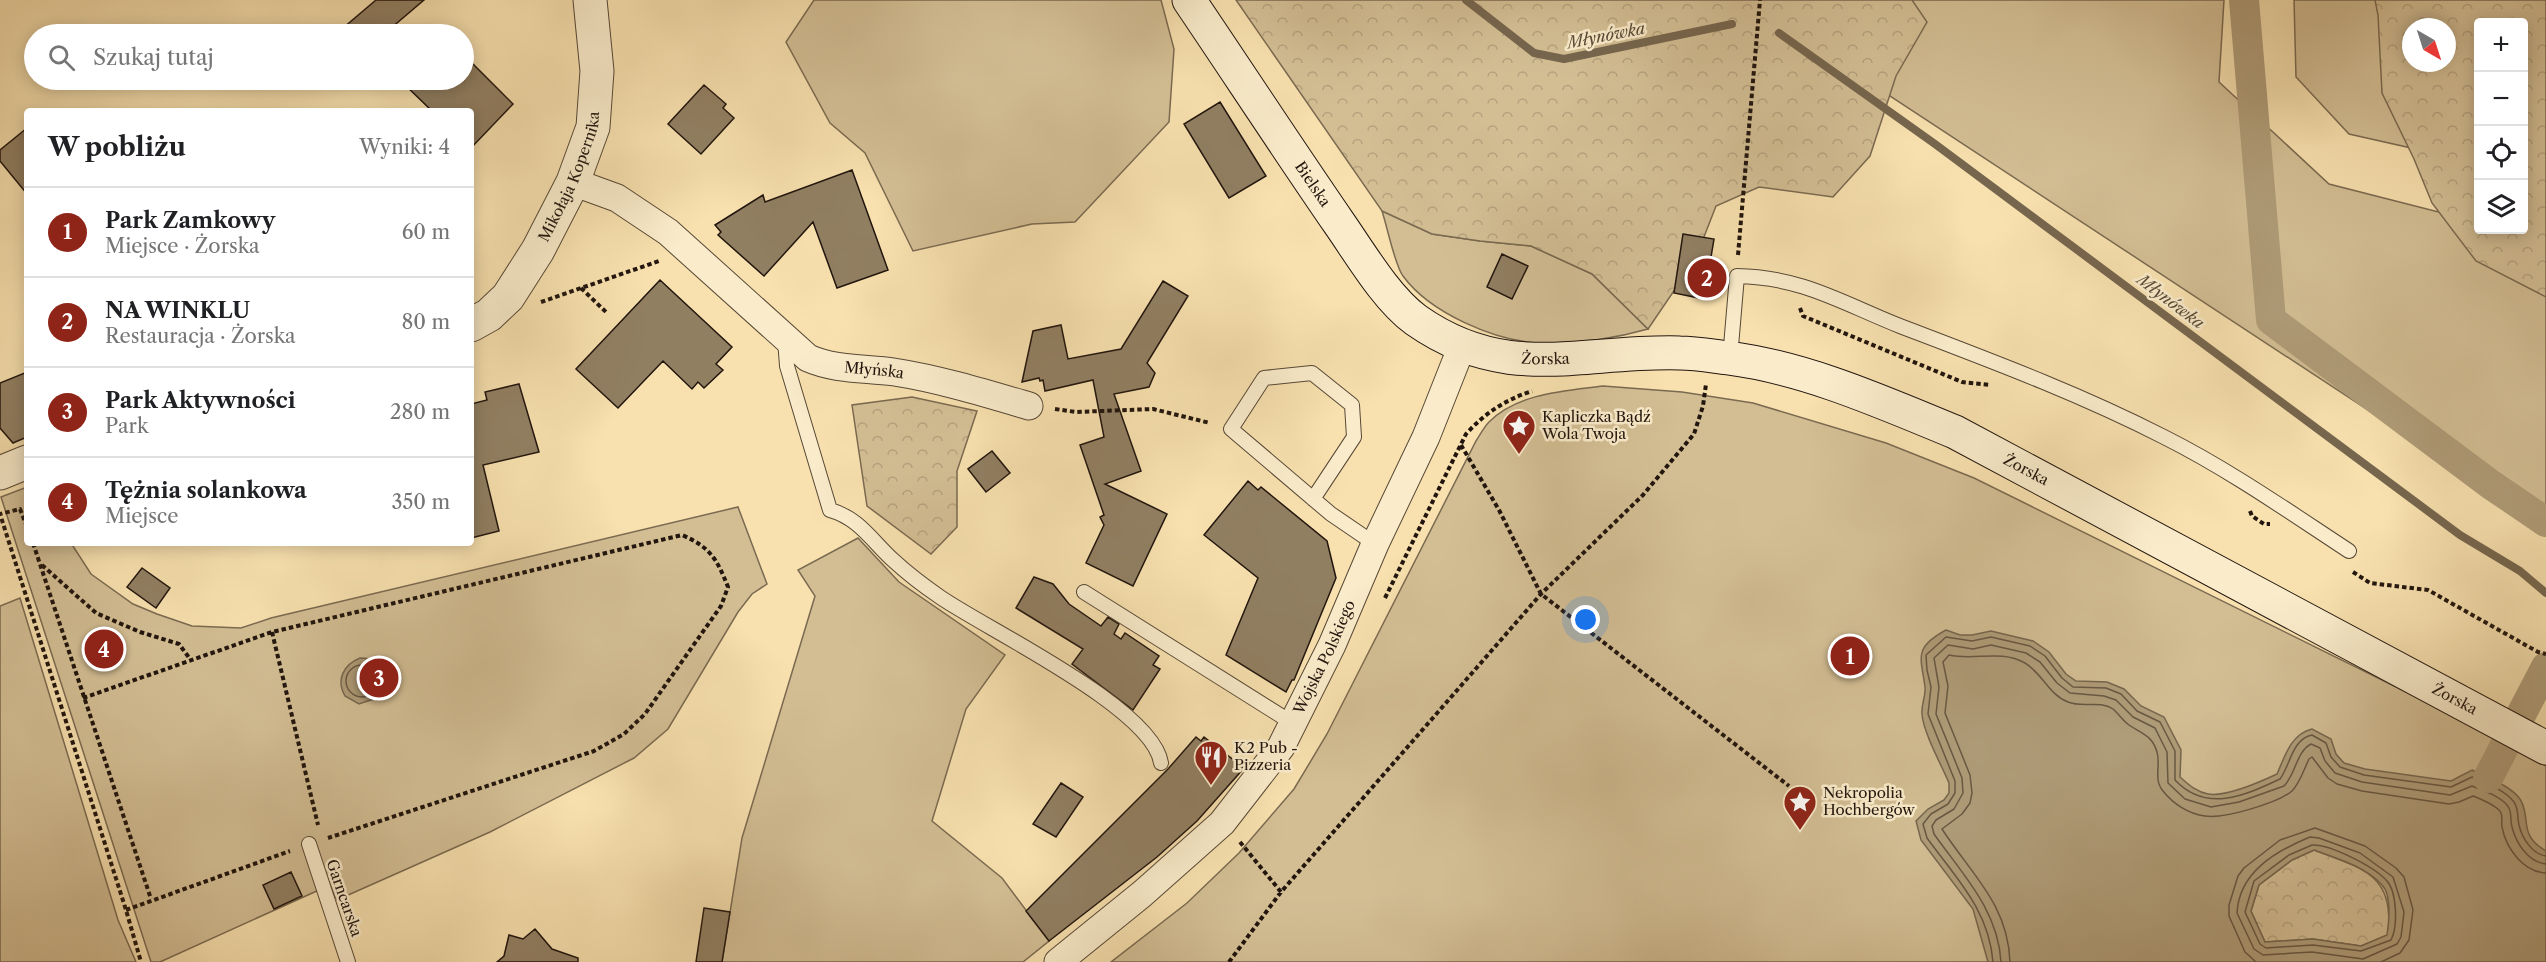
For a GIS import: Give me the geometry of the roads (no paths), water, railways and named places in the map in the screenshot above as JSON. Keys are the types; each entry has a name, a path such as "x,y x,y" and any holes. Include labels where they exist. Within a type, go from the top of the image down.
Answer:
{"main road":[{"name":"Mikołaja Kopernika","path":"474,323 489,315 508,297 538,250 573,182 592,127 597,71 590,0"},
{"name":"Bielska","path":"1189,0 1303,171 1386,289 1415,319 1462,346"},
{"name":"Żorska","path":"1462,346 1498,357 1540,361 1680,352 1718,368 1781,368 1869,398 1955,432 2543,746"},
{"path":"0,473 24,463"}],"street":[{"name":"Młyńska","path":"573,182 617,198 668,232 808,358 824,365 895,372 991,394 1029,406"},
{"name":"Wojska Polskiego","path":"1058,962 1142,894 1222,823 1281,747 1332,645 1374,544 1426,437 1462,346"}],"lane":[{"path":"1718,368 1737,276 1767,277 1828,294 1894,324 2034,377 2102,406 2166,438 2229,474 2349,551"},
{"path":"785,337 787,366 830,510 847,516 862,527 893,560 940,597 1072,676 1108,702 1143,730 1160,752 1161,763"},
{"path":"1313,499 1354,437 1352,405 1312,372 1264,378 1232,429 1313,499 1374,544"},
{"path":"1084,592 1294,724"},
{"name":"Garncarska","path":"315,842 348,962"}],"water":[{"path":"1946,630 1960,635 1991,631 2033,641 2049,652 2066,674 2076,681 2107,682 2124,689 2141,706 2164,717 2181,750 2180,777 2204,793 2233,791 2277,774 2294,741 2312,729 2331,739 2336,754 2344,763 2365,769 2451,781 2472,770 2498,782 2520,799 2531,838 2546,851 2546,962 1988,962 1973,909 1921,840 1916,821 1928,809 1944,800 1949,793 1949,783 1929,739 1922,714 1925,690 1922,654 1928,642","holes":["2314,850 2359,868 2382,885 2389,902 2387,935 2361,946 2313,939 2265,942 2251,911 2259,885 2292,860"]},
{"path":"360,658 373,661 383,680 377,698 359,704 345,696 341,679 345,669"}],"waterway":[{"name":"Młynówka","path":"1466,0 1534,53 1564,59 1732,24"},
{"path":"2244,0 2271,320 2490,484 2546,522"},
{"name":"Młynówka","path":"1779,33 1935,144 2460,535 2520,571 2546,593"},
{"path":"2488,778 2546,667"}],"place":[{"name":"NA WINKLU","path":"1707,278"},
{"name":"Kapliczka Bądź Wola Twoja","path":"1519,455"},
{"name":"Tężnia solankowa","path":"104,649"},
{"name":"Park Zamkowy","path":"1850,656"},
{"name":"Park Aktywności","path":"379,678"},
{"name":"K2 Pub - Pizzeria","path":"1211,786"},
{"name":"Nekropolia Hochbergów","path":"1800,831"}]}
